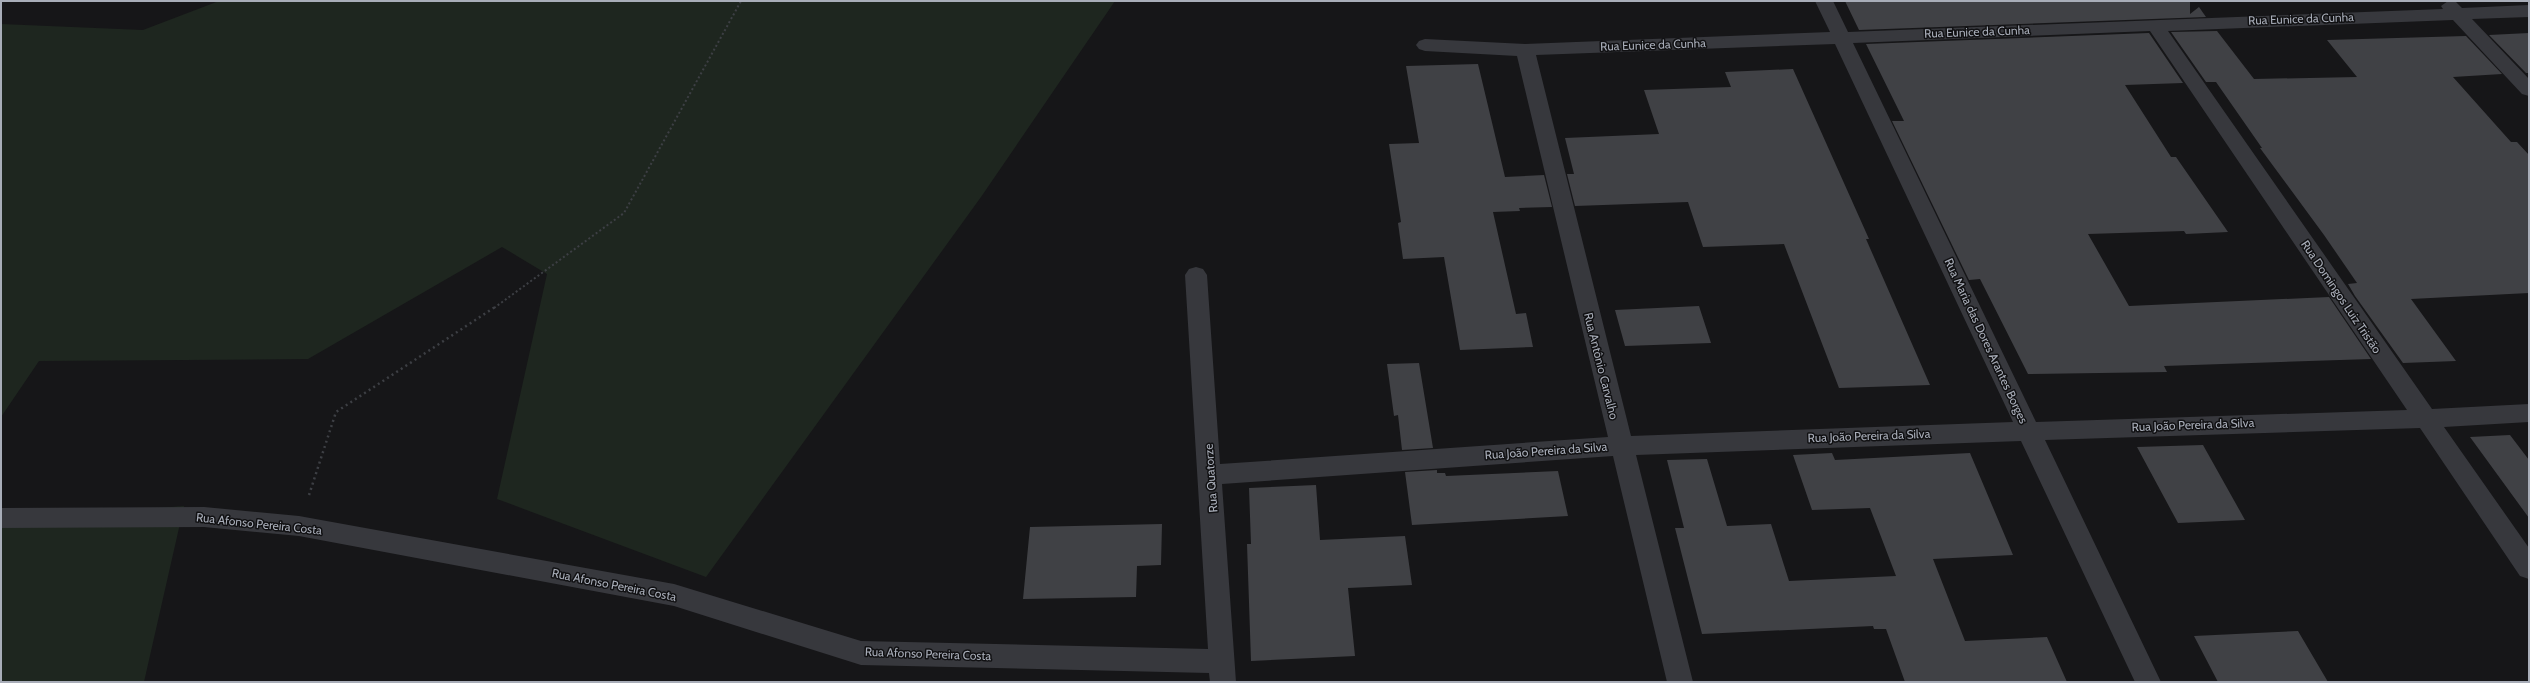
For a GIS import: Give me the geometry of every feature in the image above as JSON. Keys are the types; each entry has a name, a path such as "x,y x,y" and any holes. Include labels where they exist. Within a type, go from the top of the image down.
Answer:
{"street":[{"name":"Rua Maria das Dores Arantes Borges","path":"1824,1 2148,682"},
{"name":"Rua Eunice da Cunha","path":"1425,45 1525,50 2155,25 2451,7 2529,11"},
{"path":"2451,7 2529,90"},
{"name":"Rua Domingos Luiz Tristão","path":"2155,25 2424,419 2529,568"},
{"name":"Rua Antônio Carvalho","path":"1525,50 1620,446 1680,682"},
{"name":"Rua Quatorze","path":"1196,274 1223,672"},
{"name":"Rua João Pereira da Silva","path":"1210,475 1620,446 2029,430 2424,419 2529,413"},
{"name":"Rua Afonso Pereira Costa","path":"1,518 204,517 298,526 674,595 861,653 1223,672"}],"path":[{"path":"298,526 336,412 472,324 624,213 741,1"}],"shaded area":[{"path":"219,1 1115,1 981,197 706,577 497,499 547,274 502,247 308,359 39,361 1,417 1,24 143,30"},
{"path":"184,506 144,682 1,682 1,520"}],"building":[{"path":"1845,1 2190,1 2190,14 2199,7 2206,17 1859,30"},
{"path":"2217,31 2254,79 2357,77 2327,40 2466,36 2502,74 2453,77 2511,142 2517,142 2529,155 2529,293 2411,299 2456,361 2403,363 2355,296 2348,284 2357,283 2324,235 2260,148 2262,148 2216,82 2206,82 2171,32"},
{"path":"2149,33 2183,83 2125,85 2171,157 2176,157 2228,232 2186,234 2184,231 2088,234 2129,306 2329,297 2371,359 2164,366 2167,372 2028,374 1980,279 1969,280 1892,121 1904,121 1866,44"},
{"path":"2529,33 2529,73 2526,73 2489,35"},
{"path":"1478,64 1505,177 1544,175 1552,207 1519,208 1520,211 1493,212 1516,314 1526,313 1533,347 1460,350 1444,257 1403,259 1398,223 1401,222 1389,144 1419,143 1406,66"},
{"path":"1793,69 1869,239 1866,239 1930,385 1839,388 1784,244 1703,247 1688,202 1575,206 1567,174 1574,174 1565,138 1659,134 1644,90 1731,87 1725,72"},
{"path":"1699,306 1711,343 1625,346 1615,310"},
{"path":"1419,363 1433,448 1402,450 1398,415 1394,416 1387,364"},
{"path":"2510,435 2529,460 2529,518 2470,437"},
{"path":"2203,445 2245,520 2178,523 2137,447"},
{"path":"1832,453 1835,460 1970,453 2013,555 1933,559 1965,641 2047,637 2067,682 1905,682 1886,629 1874,629 1873,626 1702,634 1675,528 1684,528 1667,460 1707,459 1727,526 1771,524 1789,581 1896,576 1870,508 1812,510 1793,455"},
{"path":"1437,470 1437,473 1445,473 1446,476 1558,471 1568,516 1412,525 1405,472"},
{"path":"1316,485 1320,540 1405,536 1412,585 1348,588 1355,656 1251,661 1247,544 1251,544 1249,488"},
{"path":"1162,524 1161,565 1137,566 1136,597 1023,599 1030,527"},
{"path":"2298,631 2328,682 2218,682 2194,636"}]}
